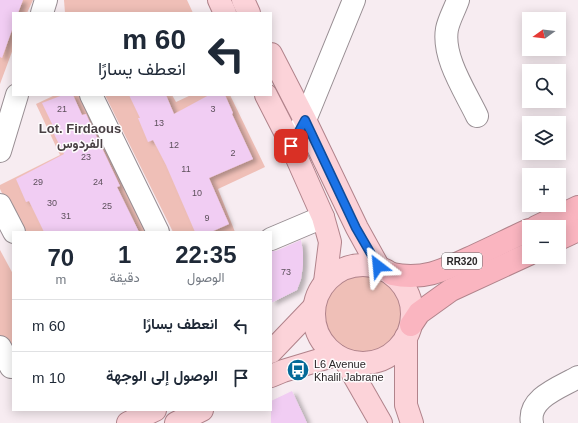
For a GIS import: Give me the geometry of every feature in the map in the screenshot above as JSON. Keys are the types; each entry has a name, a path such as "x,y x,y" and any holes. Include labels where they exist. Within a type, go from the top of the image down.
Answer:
{"highway":[{"path":"551,220 578,207"},
{"path":"566,236 578,230"},
{"name":"RR320","path":"385,270 406,277 443,270 522,233"},
{"name":"RR320","path":"409,331 419,313 451,290 522,257"}],"main road":[{"path":"219,0 225,12"},
{"path":"243,0 249,12"},
{"path":"272,56 305,120 356,228 385,270 400,281 407,291 412,308 409,331 406,405 412,423"},
{"path":"266,96 291,146 322,217 330,242 325,282"},
{"name":"RR320","path":"385,270 369,265 351,266 342,269 325,282 319,292 314,306 315,323 320,338 327,347 341,357 363,363 376,361 388,356 398,348 409,331"},
{"name":"RR320","path":"272,351 314,306"},
{"path":"341,357 381,423"},
{"name":"RR320","path":"272,376 283,370 341,357"},
{"path":"128,423 152,411"},
{"path":"176,423 200,411"}],"street":[{"path":"291,146 305,120 354,0"},
{"path":"458,0 447,29 447,47 454,69 476,116"},
{"path":"0,151 17,96"},
{"path":"91,96 158,231"},
{"path":"0,205 13,231"},
{"path":"272,239 322,217"},
{"path":"0,347 8,369"},
{"path":"532,423 534,408 542,398 578,377"}],"shaded area":[{"path":"0,0 33,0 27,12 12,12 12,52 0,84"},
{"path":"64,0 187,0 193,12 65,12"},
{"path":"53,96 79,96 146,231 21,231 0,189 0,185 60,155 36,104"},
{"path":"105,96 173,96 176,102 189,96 230,96 265,167 218,189 235,231 173,231"},
{"path":"0,250 12,272 12,346 7,348 0,337"},
{"path":"368,273 381,277 395,288 400,300 401,324 397,335 390,344 375,351 359,354 342,349 330,337 324,321 323,309 325,299 332,286 348,276"}],"building":[{"path":"0,0 23,0 18,12 12,12 12,30 2,58 0,57"},
{"path":"60,96 73,96 82,115 86,114 120,186 117,187 139,231 44,231 29,201 26,202 16,179 64,154 52,130 54,128 42,103"},
{"path":"129,96 166,96 174,114 207,96 225,96 233,113 232,114 253,159 209,178 229,224 213,231 195,231 166,165 153,140 148,142 138,118 140,118"},
{"path":"301,240 303,265 301,279 297,290 272,302 272,251 276,251"},
{"path":"292,391 307,423 271,423 272,401"}],"place":[{"name":"L6 Avenue Khalil Jabrane","path":"298,370"}],"district":[{"name":"Lot. Firdaous الفردوس","path":"80,136"}],"route":[{"path":"291,146 305,120 356,228 378,266"}]}
